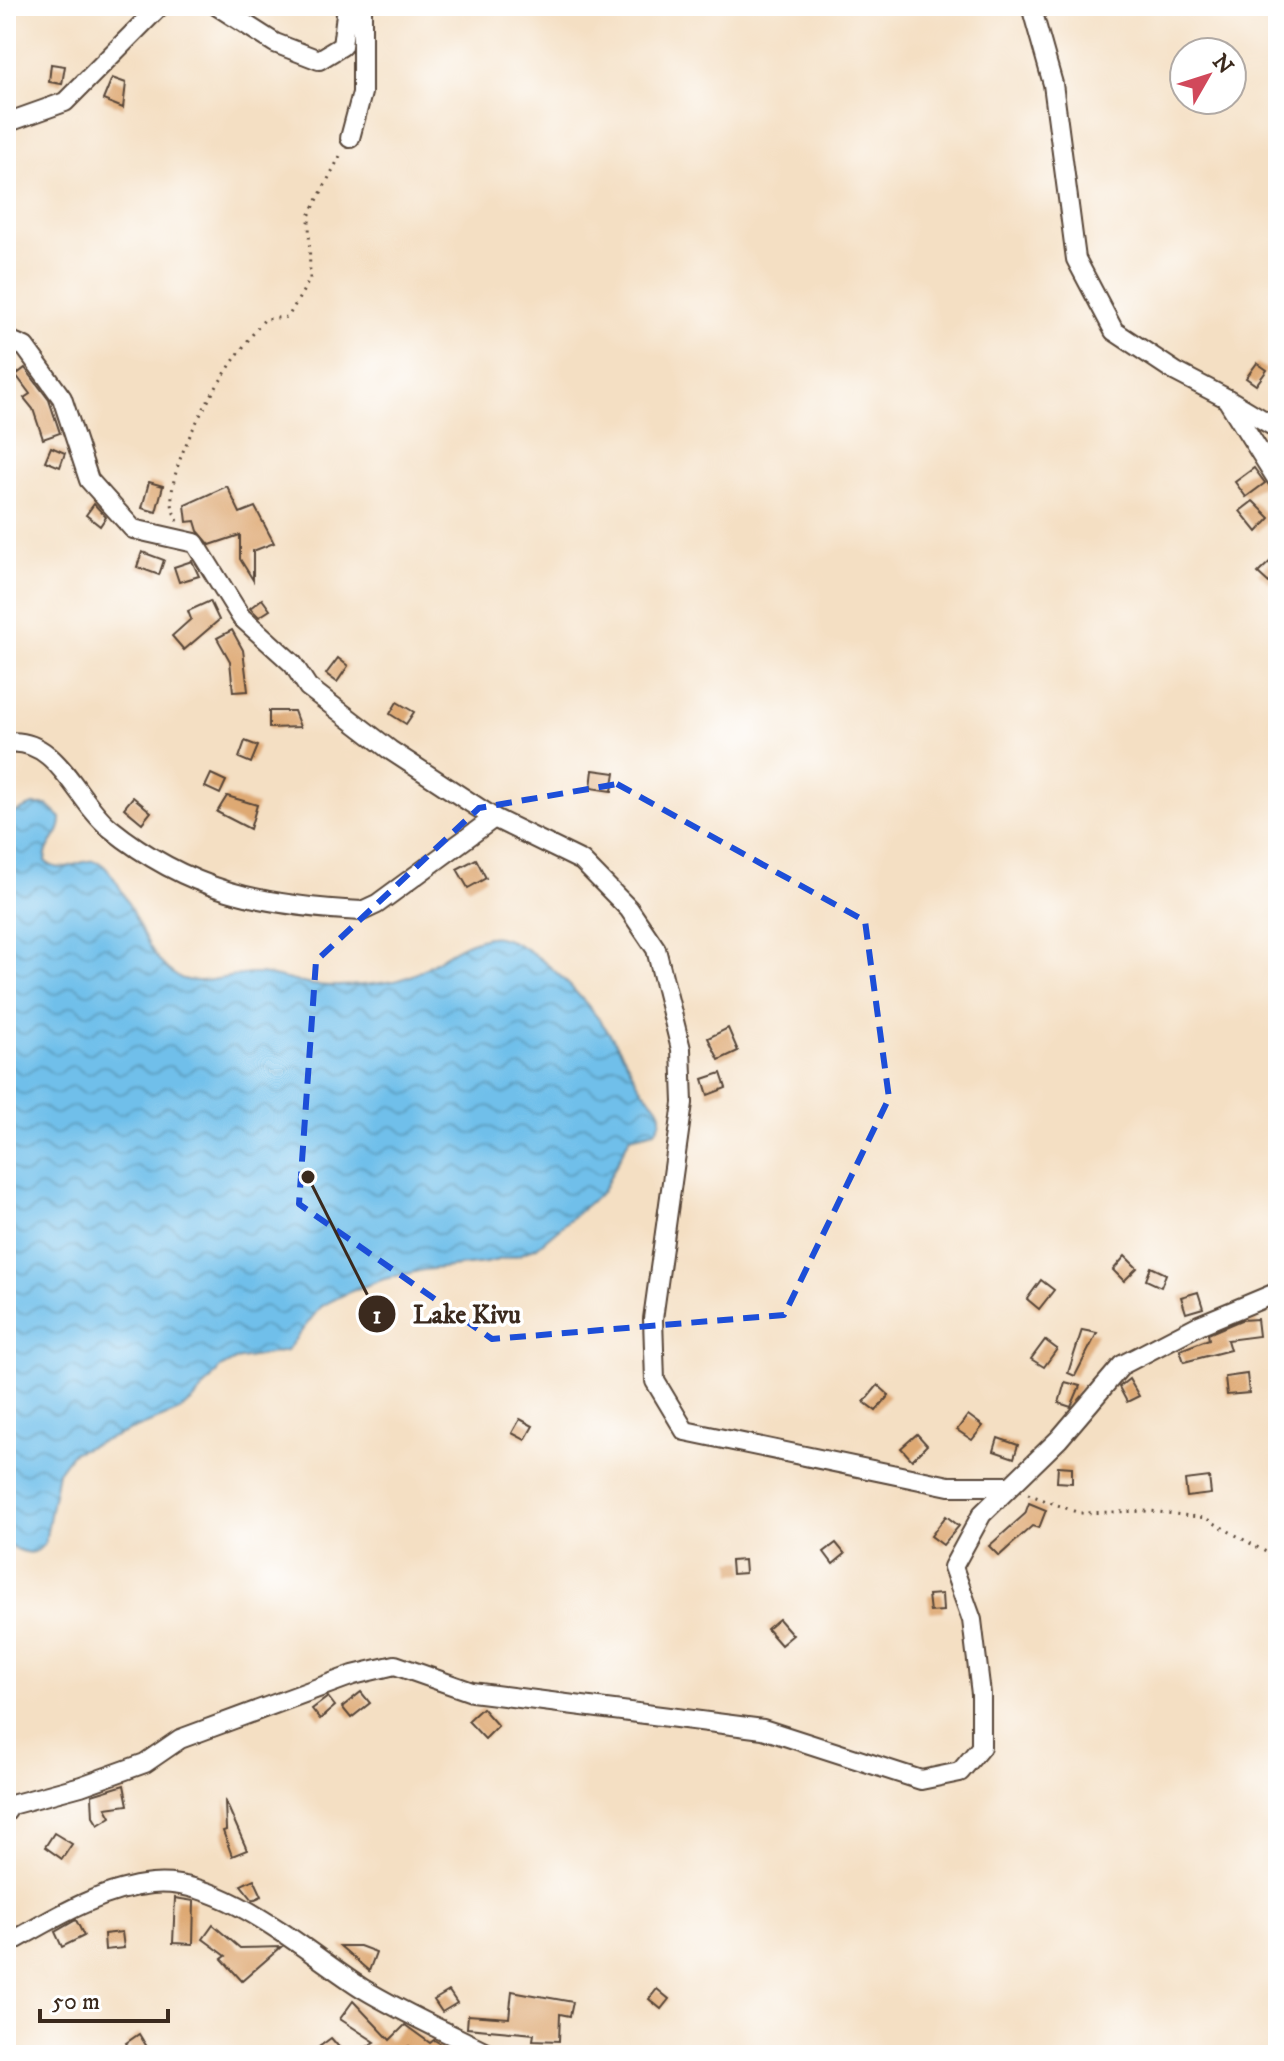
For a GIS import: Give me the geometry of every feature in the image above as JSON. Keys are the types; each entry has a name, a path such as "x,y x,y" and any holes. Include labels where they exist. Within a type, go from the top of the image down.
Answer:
{"street":[{"path":"6,123 65,102 160,6"},
{"path":"217,6 275,43 319,60 342,46 347,6"},
{"path":"350,138 362,93 362,6"},
{"path":"1031,6 1053,84 1076,259 1114,331 1176,372 1278,429"},
{"path":"6,339 25,347 62,398 89,480 133,529 195,543 241,617 293,664 308,687 390,750 494,818 582,861 629,909 656,949 681,1049 683,1103 653,1319 655,1381 685,1431 949,1486 1009,1486"},
{"path":"1226,398 1278,481"},
{"path":"6,743 19,740 59,764 106,826 164,868 221,891 264,900 362,911 377,904 494,818"},
{"path":"6,1812 11,1805 81,1786 145,1763 180,1739 353,1675 395,1665 472,1692 763,1729 921,1780 960,1772 981,1747 981,1694 972,1620 953,1567 982,1514 1059,1439 1122,1365 1199,1325 1278,1292"},
{"path":"6,1945 117,1889 153,1884 187,1884 286,1933 362,1988 492,2055"}],"path":[{"path":"195,543 174,515 176,472 203,406 242,346 265,319 288,317 310,279 309,216 350,138"},
{"path":"1009,1486 1079,1513 1151,1511 1205,1518 1266,1552 1278,1565"}],"highlighted area":[{"path":"617,784 865,921 889,1098 784,1315 492,1339 299,1204 316,961 479,808"}],"water":[{"path":"33,805 47,805 61,818 45,861 60,868 91,861 105,867 124,894 159,960 170,972 183,979 200,981 256,974 315,985 375,984 405,978 453,950 483,938 495,937 516,944 553,970 604,1025 640,1085 657,1105 661,1119 655,1131 630,1137 603,1191 537,1247 486,1263 423,1270 384,1279 349,1292 321,1306 286,1351 235,1360 220,1368 193,1401 177,1412 72,1453 58,1472 45,1542 37,1551 27,1552 6,1545 6,816"}],"building":[{"path":"51,64 65,66 62,84 49,82"},
{"path":"112,78 126,83 123,108 103,100"},
{"path":"1257,363 1267,370 1256,385 1246,378"},
{"path":"25,368 49,400 60,433 43,439 33,409 24,398 30,394 16,375"},
{"path":"51,447 65,453 60,467 45,461"},
{"path":"1254,468 1265,483 1246,497 1235,482"},
{"path":"149,482 163,486 156,512 142,508"},
{"path":"227,486 240,513 255,507 274,543 253,551 253,580 240,559 240,535 210,545 198,531 195,521 187,522 185,505"},
{"path":"1253,501 1270,518 1257,532 1240,511"},
{"path":"94,504 106,517 100,526 86,515"},
{"path":"142,552 164,560 159,575 137,567"},
{"path":"1278,554 1278,573 1269,583 1258,573"},
{"path":"192,561 199,576 179,582 174,567"},
{"path":"262,599 270,610 259,617 250,608"},
{"path":"210,601 219,620 184,650 172,636 191,619 188,611"},
{"path":"232,630 243,650 248,691 233,692 230,661 217,638"},
{"path":"338,658 348,666 337,682 326,674"},
{"path":"397,702 414,712 406,724 390,714"},
{"path":"269,711 294,711 300,727 269,728"},
{"path":"245,741 258,746 251,763 239,758"},
{"path":"593,770 615,773 612,791 591,788"},
{"path":"211,774 226,781 220,794 205,787"},
{"path":"227,796 257,805 250,829 217,812"},
{"path":"133,797 151,812 142,823 124,808"},
{"path":"476,859 486,878 468,888 457,869"},
{"path":"728,1028 738,1051 719,1060 708,1038"},
{"path":"721,1073 726,1088 708,1095 703,1079"},
{"path":"1125,1256 1137,1268 1124,1281 1113,1270"},
{"path":"1151,1267 1166,1274 1161,1287 1146,1280"},
{"path":"1041,1280 1054,1290 1039,1309 1027,1299"},
{"path":"1198,1292 1203,1308 1186,1313 1181,1297"},
{"path":"1257,1319 1259,1336 1227,1340 1230,1350 1184,1362 1180,1350 1209,1339 1208,1334 1241,1320"},
{"path":"1082,1330 1097,1333 1075,1376 1068,1373"},
{"path":"1045,1340 1057,1349 1044,1367 1031,1359"},
{"path":"1247,1374 1249,1393 1227,1395 1225,1377"},
{"path":"1129,1379 1139,1396 1127,1402 1119,1387"},
{"path":"1065,1382 1080,1386 1071,1407 1059,1403"},
{"path":"878,1385 889,1395 876,1411 864,1402"},
{"path":"968,1415 983,1426 972,1440 957,1430"},
{"path":"520,1419 533,1426 525,1440 512,1433"},
{"path":"917,1434 927,1445 912,1460 901,1448"},
{"path":"998,1438 1018,1445 1014,1458 994,1451"},
{"path":"1058,1466 1072,1467 1072,1483 1057,1482"},
{"path":"1209,1477 1211,1494 1187,1497 1185,1480"},
{"path":"1029,1503 1046,1510 1039,1528 1032,1526 999,1556 989,1546 1025,1514"},
{"path":"946,1516 959,1526 943,1545 931,1536"},
{"path":"836,1543 845,1554 833,1564 824,1552"},
{"path":"744,1560 745,1573 732,1574 731,1561"},
{"path":"942,1594 943,1611 930,1612 928,1595"},
{"path":"779,1619 793,1635 781,1645 767,1629"},
{"path":"361,1692 370,1703 351,1718 342,1707"},
{"path":"328,1697 335,1706 320,1719 312,1709"},
{"path":"482,1708 498,1726 485,1739 468,1721"},
{"path":"124,1785 128,1805 106,1808 111,1817 98,1825 93,1817 92,1795"},
{"path":"225,1800 247,1850 232,1856 223,1831 226,1830"},
{"path":"54,1833 72,1844 62,1859 45,1847"},
{"path":"254,1879 262,1896 253,1900 241,1885"},
{"path":"175,1898 194,1901 193,1944 173,1943"},
{"path":"76,1920 84,1936 62,1947 55,1932"},
{"path":"213,1925 240,1948 281,1947 242,1981 222,1959 226,1956 203,1939"},
{"path":"122,1932 124,1948 105,1950 104,1934"},
{"path":"340,1946 360,1946 376,1952 369,1971"},
{"path":"657,1989 669,1999 661,2009 649,1999"},
{"path":"449,1991 457,2003 442,2012 434,2000"},
{"path":"512,1991 573,2002 570,2016 560,2014 559,2041 533,2040 534,2034 467,2028 468,2015 509,2018"},
{"path":"353,2001 390,2040 405,2025 430,2043 434,2040 448,2048 442,2055 418,2055 409,2046 400,2051 403,2055 353,2055 375,2042 340,2019"},
{"path":"139,2034 147,2047 134,2055 126,2043"},
{"path":"331,2038 346,2055 326,2055 319,2047"}],"place":[{"name":"Lake Kivu","path":"308,1177"}]}
